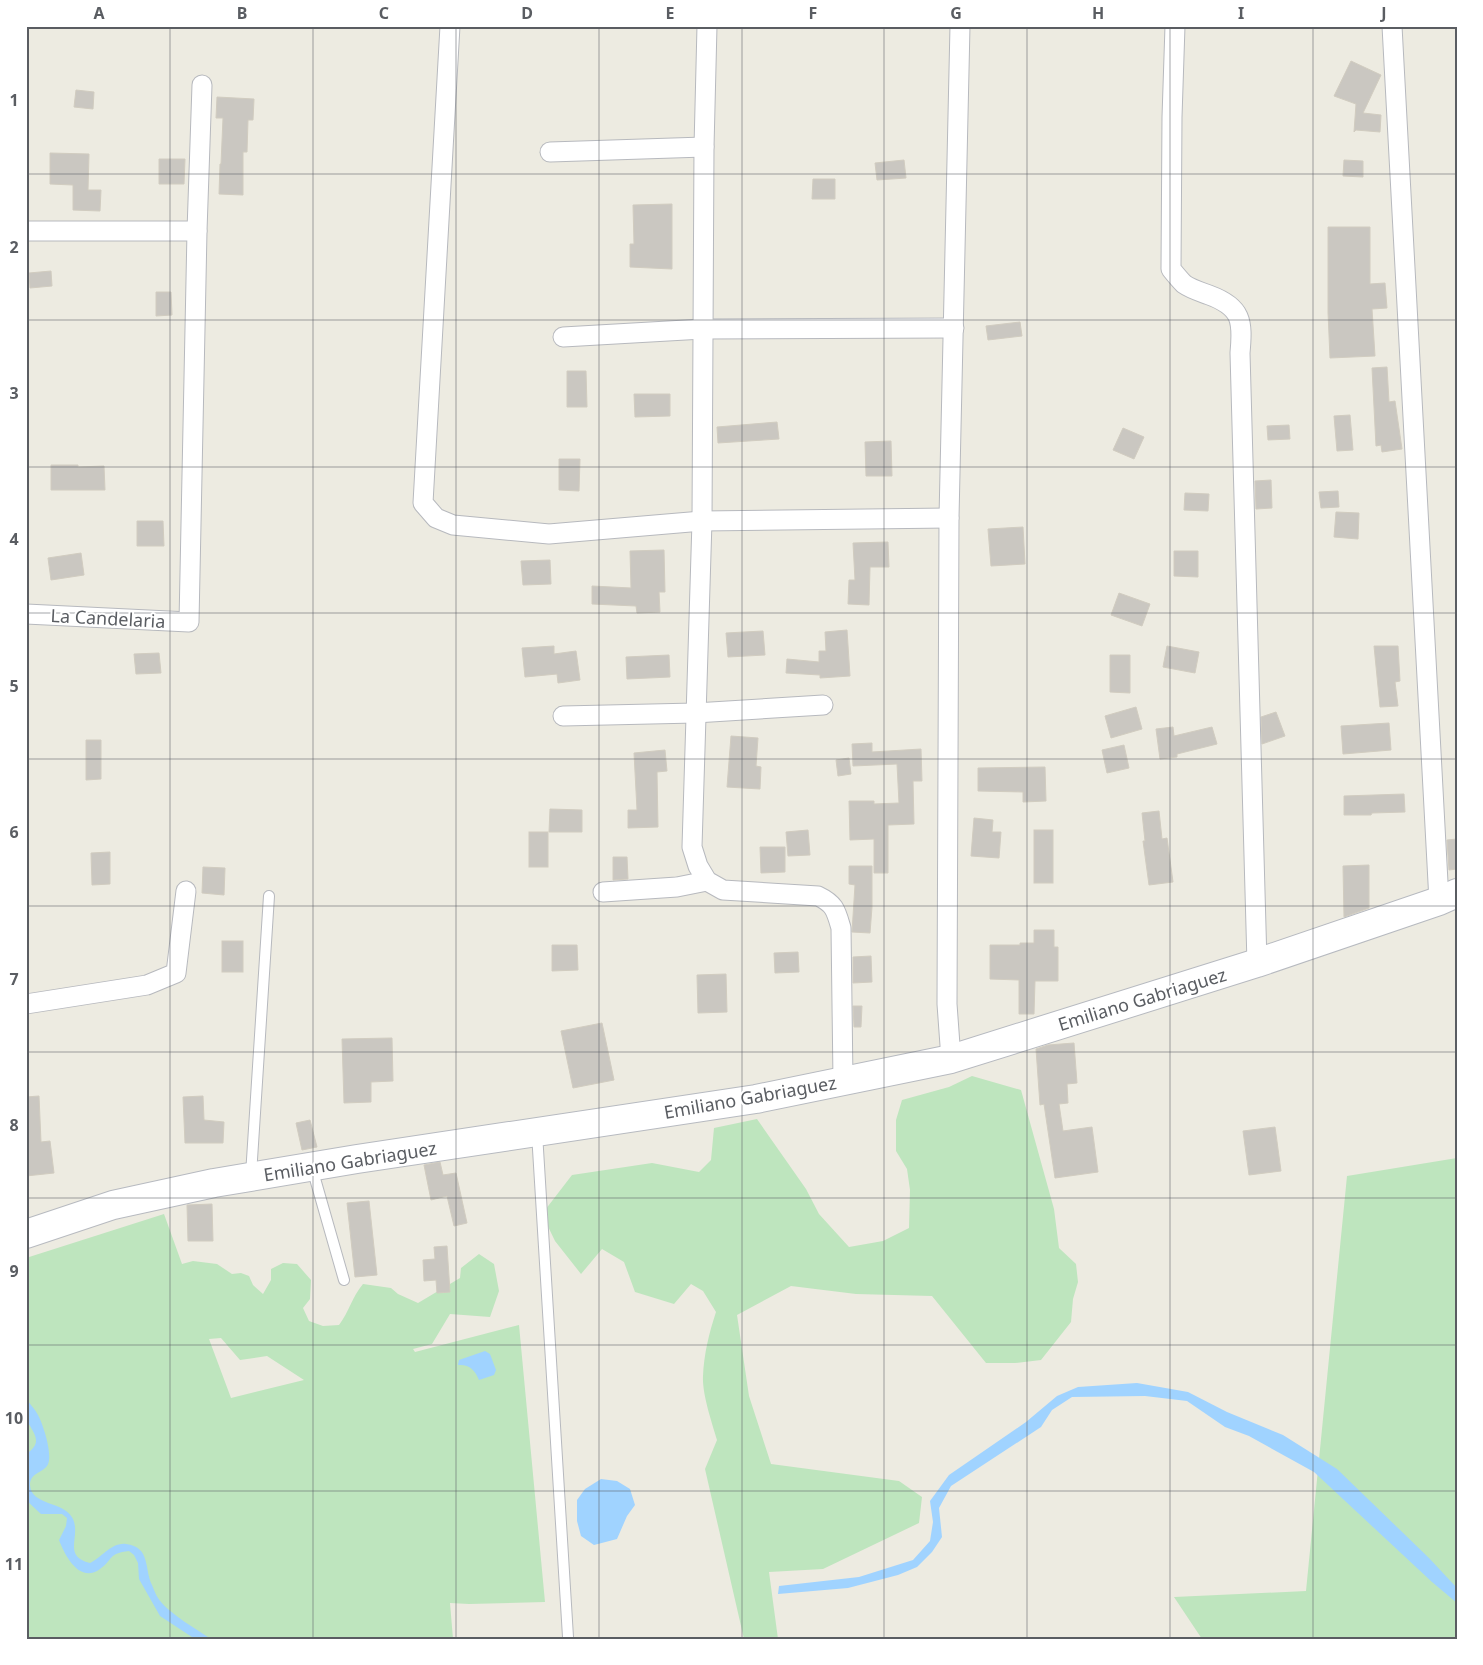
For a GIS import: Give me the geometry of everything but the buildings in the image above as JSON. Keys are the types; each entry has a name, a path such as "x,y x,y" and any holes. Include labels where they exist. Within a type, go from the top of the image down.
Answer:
{"main road":[{"name":"Emiliano Gabriaguez","path":"26,1234 113,1205 214,1182 756,1099 951,1059 1257,964 1448,897"}],"street":[{"path":"450,26 423,503 436,518 453,525 549,534 702,521 949,518"},
{"path":"707,26 704,147 702,521 692,847 698,866 707,881 722,890 818,896 828,901 835,910 841,928 843,1080"},
{"path":"951,1059 947,1004 949,518 960,26"},
{"path":"1175,26 1172,117 1171,269 1185,284 1230,306 1240,318 1242,333 1240,353 1257,964"},
{"path":"1392,26 1448,897"},
{"path":"26,231 197,231 202,85"},
{"path":"550,152 704,147"},
{"name":"La Candelaria","path":"26,614 190,622 197,231"},
{"path":"563,337 704,329 954,328"},
{"path":"563,716 695,712 823,705"},
{"path":"604,892 677,886 707,881"},
{"path":"26,1004 147,985 176,974 186,891"}],"lane":[{"path":"251,1176 268,896"},
{"path":"537,1132 568,1636"},
{"path":"312,1167 344,1280"}],"green space":[{"path":"972,1076 1021,1090 1054,1209 1059,1248 1076,1264 1078,1282 1073,1299 1071,1322 1041,1360 1015,1363 986,1363 932,1296 856,1294 791,1286 737,1315 749,1396 771,1464 899,1481 922,1497 919,1523 823,1569 769,1572 778,1639 744,1639 705,1469 717,1440 703,1383 704,1360 716,1312 703,1291 691,1284 674,1304 635,1292 624,1262 602,1249 581,1274 555,1241 542,1214 572,1175 652,1163 699,1172 711,1160 714,1128 757,1119 806,1189 819,1214 849,1247 883,1241 909,1228 910,1190 907,1169 896,1151 896,1120 902,1100 949,1087"},
{"path":"1457,1158 1457,1639 1202,1639 1174,1597 1306,1591 1347,1176"},
{"path":"164,1214 182,1264 193,1261 217,1264 232,1274 241,1273 249,1276 253,1285 263,1294 271,1280 271,1269 283,1263 297,1264 311,1280 310,1299 303,1308 309,1321 323,1326 339,1325 363,1284 391,1288 398,1294 418,1303 460,1278 461,1268 479,1254 494,1264 499,1291 490,1317 450,1314 432,1344 413,1349 415,1352 519,1325 545,1602 450,1603 453,1639 27,1639 26,1258","holes":["221,1338 240,1360 267,1356 304,1380 231,1398 209,1339"]}],"water":[{"path":"485,1351 490,1354 496,1370 494,1375 479,1380 471,1368 458,1365 459,1360"},
{"path":"1137,1383 1188,1392 1227,1412 1283,1435 1337,1469 1429,1558 1457,1588 1457,1603 1314,1472 1249,1436 1225,1427 1187,1401 1145,1396 1072,1397 1052,1410 1041,1427 951,1486 939,1508 942,1537 932,1552 917,1567 898,1575 848,1588 778,1594 779,1586 859,1577 913,1560 930,1541 933,1522 930,1501 949,1475 1026,1422 1057,1396 1078,1387"},
{"path":"26,1399 40,1419 49,1448 49,1462 47,1466 32,1478 30,1485 32,1492 36,1497 69,1513 75,1526 74,1551 77,1556 90,1563 116,1545 126,1544 139,1549 143,1554 150,1579 160,1600 178,1617 211,1639 195,1639 160,1616 139,1579 138,1563 134,1555 129,1551 117,1553 104,1566 93,1573 80,1571 69,1560 59,1540 66,1526 67,1518 62,1514 41,1514 26,1500 26,1454 35,1445 36,1437 26,1418"},
{"path":"601,1479 617,1481 630,1489 635,1505 627,1516 617,1539 594,1545 581,1536 577,1521 577,1500 585,1489"}]}
